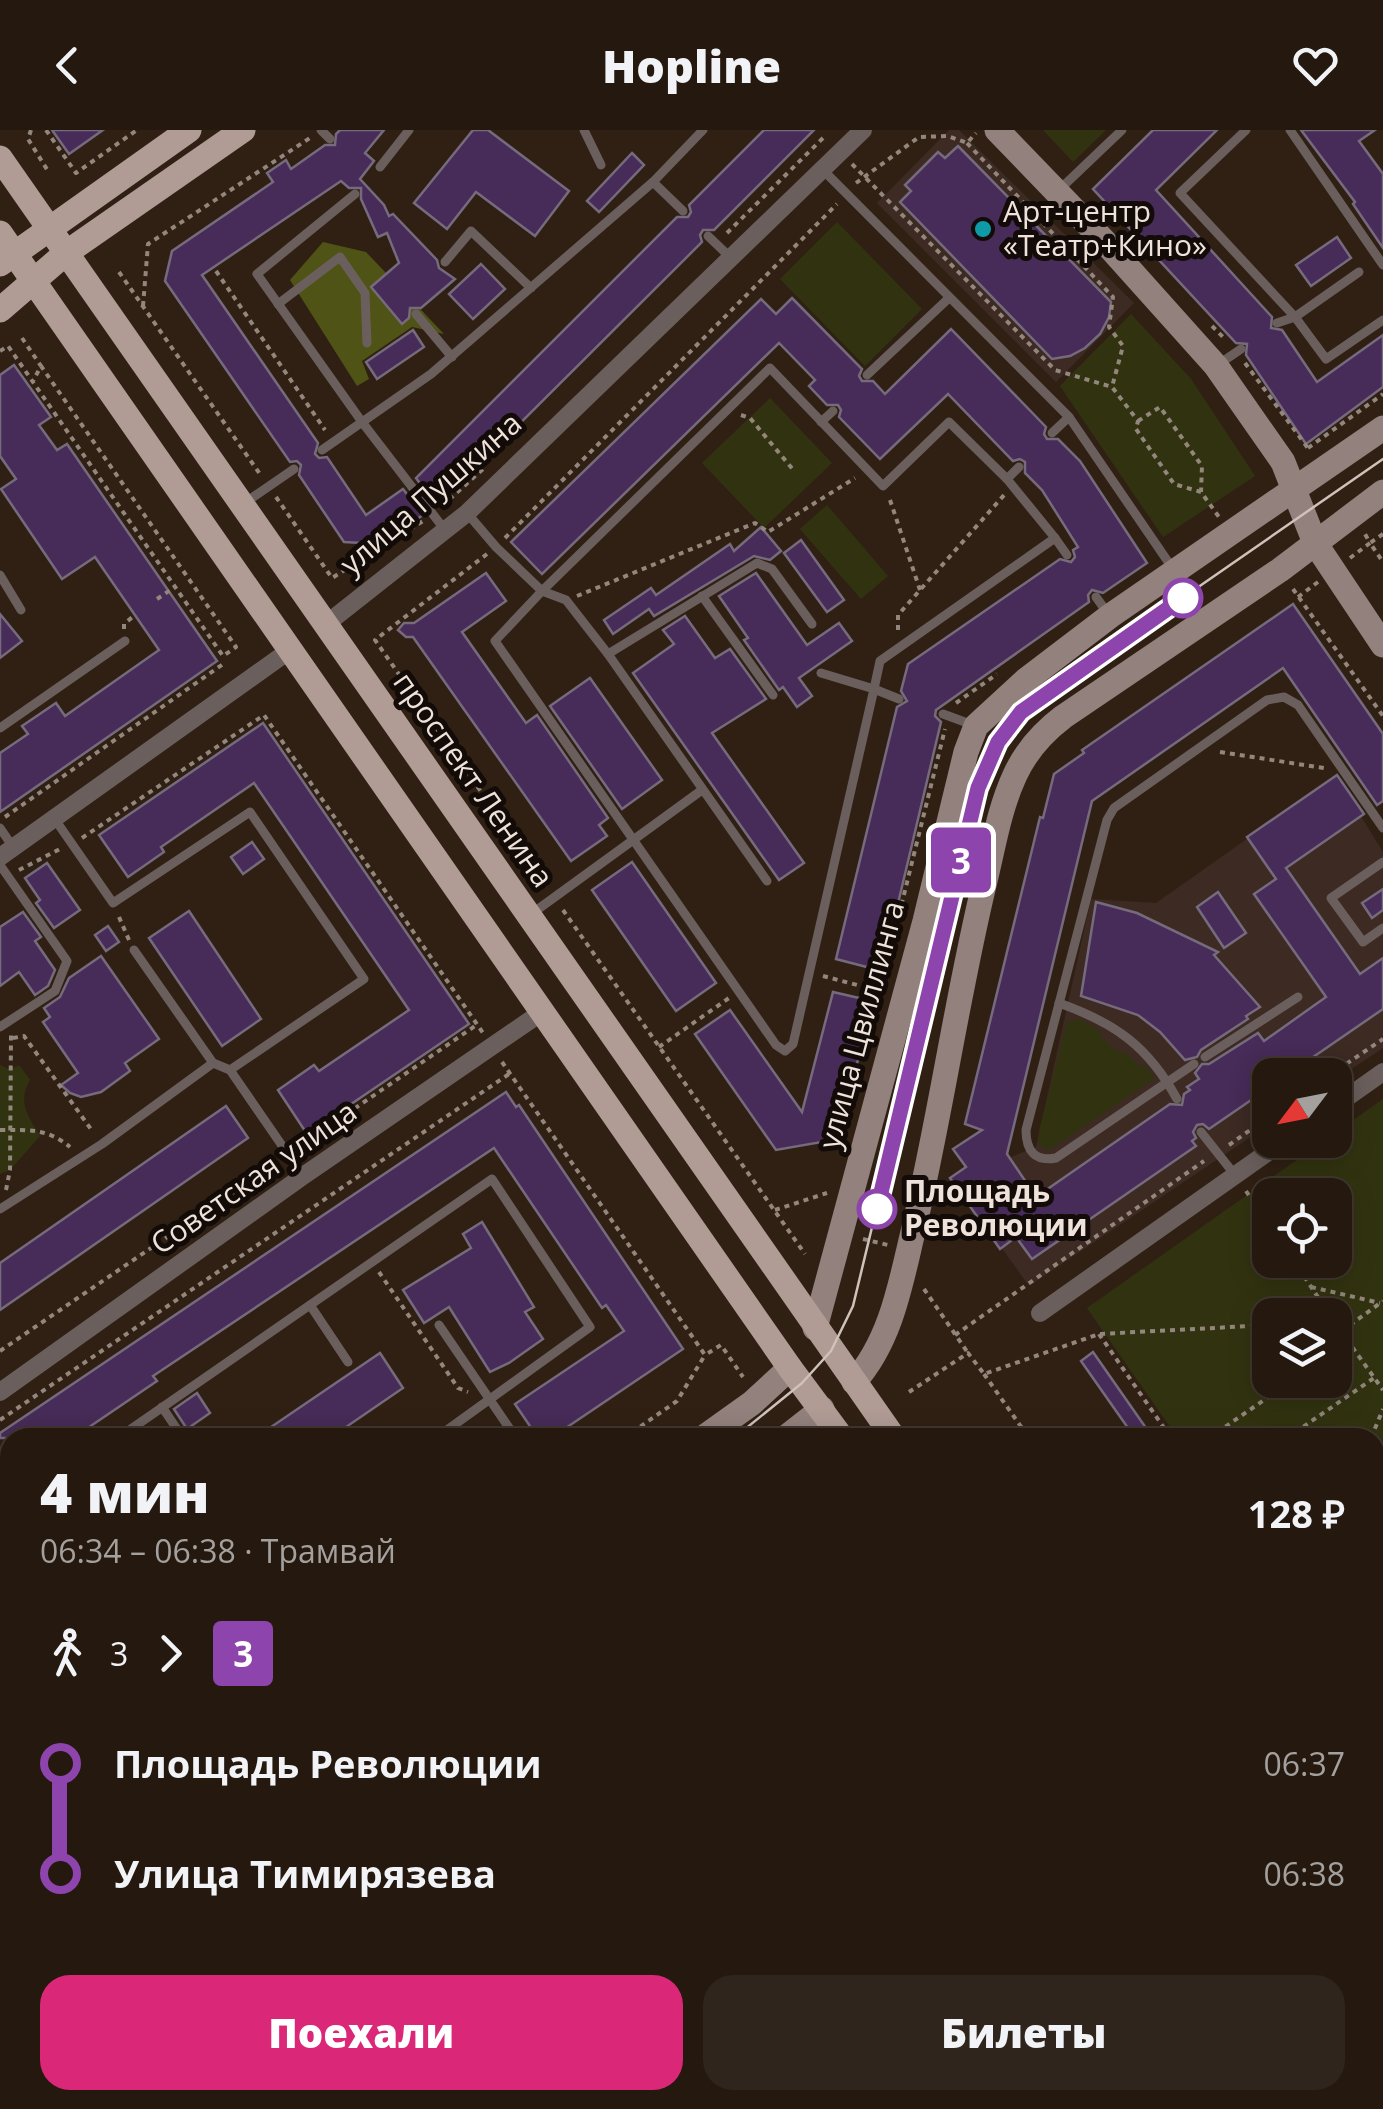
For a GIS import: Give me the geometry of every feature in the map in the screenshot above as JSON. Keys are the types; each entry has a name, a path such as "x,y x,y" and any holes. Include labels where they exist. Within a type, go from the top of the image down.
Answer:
{"main road":[{"path":"189,130 49,228 5,250 34,281 835,1428"},
{"path":"0,310 66,253 243,130"},
{"path":"997,130 1216,366 1282,462 1315,542 1383,645"},
{"name":"проспект Ленина","path":"0,158 887,1428"},
{"name":"улица Цвиллинга","path":"717,1428 790,1368 815,1328 976,726 1104,607 1174,572 1383,428"},
{"path":"798,1428 854,1382 873,1361 886,1330 932,1155 977,917 1003,808 1019,766 1035,742 1062,717 1280,570 1383,492"},
{"name":"улица Пушкина","path":"290,650 326,626"}],"street":[{"name":"улица Пушкина","path":"326,626 467,513 718,245 821,168 863,130"},
{"name":"улица Пушкина","path":"7,852 290,650"},
{"name":"Советская улица","path":"0,1392 542,1012"},
{"path":"1352,1094 1383,1072"},
{"path":"1040,1313 1259,1158"}],"lane":[{"path":"321,130 330,140"},
{"path":"380,167 409,130"},
{"path":"584,130 600,166"},
{"path":"322,450 452,356 653,182 703,130"},
{"path":"1057,192 1122,130"},
{"path":"1290,130 1383,265"},
{"path":"1243,131 1180,193 1295,316 1326,359 1383,320"},
{"path":"821,168 1069,417 1174,572"},
{"path":"653,182 683,211"},
{"path":"355,194 257,274 445,530"},
{"path":"446,262 471,231 530,288"},
{"path":"278,304 340,257 365,293 367,343"},
{"path":"1277,323 1295,316 1358,272"},
{"path":"868,375 950,298"},
{"path":"416,314 452,356"},
{"path":"1216,366 1242,348"},
{"path":"1054,538 880,662 793,1044 785,1051 776,1045 496,641 770,368 883,486 950,422 1010,482 1054,538 1066,555"},
{"path":"821,422 833,410"},
{"path":"1052,434 1069,417"},
{"path":"1010,482 1019,467"},
{"path":"242,505 294,469"},
{"path":"467,513 542,591 566,600 766,881"},
{"path":"608,654 757,563 772,569 812,624"},
{"path":"0,575 21,610"},
{"path":"702,596 773,695"},
{"path":"0,728 124,641"},
{"path":"821,673 899,698"},
{"path":"1194,1064 1056,1158 1043,1160 1032,1154 1026,1144 1026,1130 1106,820 1114,808 1267,700 1284,697 1298,705 1383,828"},
{"path":"943,714 976,726"},
{"path":"528,916 702,790"},
{"path":"54,818 113,903 250,812 364,978 230,1070"},
{"path":"0,828 7,852"},
{"path":"1383,862 1332,898 1363,942 1383,928"},
{"path":"0,865 67,961 55,991 5,1023"},
{"path":"134,950 213,1063 230,1070 304,1176"},
{"path":"1205,1057 1298,997"},
{"path":"1059,1003 1112,1026 1155,1062 1177,1099"},
{"path":"2,1209 102,1144 213,1063"},
{"path":"1201,1132 1234,1175"},
{"path":"132,1428 492,1179 590,1327 450,1428"},
{"path":"310,1305 348,1362"},
{"path":"439,1325 509,1428"},
{"path":"162,1407 176,1428"}],"path":[{"path":"32,130 28,139 48,171"},
{"path":"46,130 76,173 137,130"},
{"path":"143,306 148,244 321,130"},
{"path":"967,143 980,130"},
{"path":"718,245 825,133 1055,370 1112,387 1138,421"},
{"path":"805,1254 376,640 496,547 863,175 919,137 948,136 967,143 1113,297 1109,328 1123,346 1112,387"},
{"path":"216,271 320,422"},
{"path":"119,272 332,578 433,514 485,468"},
{"path":"0,352 8,346 223,656 236,647 22,338"},
{"path":"33,381 40,366"},
{"path":"1308,448 1383,394"},
{"path":"1202,492 1174,484 1136,429 1138,421 1160,406 1202,466 1202,492 1219,516"},
{"path":"627,417 634,423"},
{"path":"750,418 795,472"},
{"path":"93,468 105,459"},
{"path":"566,600 756,523 768,532 867,470"},
{"path":"897,649 898,615 1010,482"},
{"path":"883,486 920,590"},
{"path":"141,538 153,529"},
{"path":"1383,534 1370,543 1383,562"},
{"path":"1280,570 1383,716"},
{"path":"157,600 175,587"},
{"path":"8,816 226,662"},
{"path":"7,876 72,844 264,715"},
{"path":"1195,748 1344,772"},
{"path":"113,903 134,950"},
{"path":"809,972 880,990"},
{"path":"659,1047 738,991"},
{"path":"2,1209 10,1170 11,1039 5,1023"},
{"path":"0,1351 477,1025"},
{"path":"11,1039 24,1036 102,1144"},
{"path":"1352,1060 1383,1040"},
{"path":"0,1420 510,1073"},
{"path":"955,1335 1252,1129"},
{"path":"0,1130 45,1131 81,1157"},
{"path":"1234,1175 1252,1200"},
{"path":"372,1262 458,1388 490,1400"},
{"path":"1305,1278 1319,1298"},
{"path":"1311,1286 1382,1302"},
{"path":"1352,1323 1382,1302"},
{"path":"984,1374 1079,1344 1098,1334 1252,1326"},
{"path":"1098,1334 1164,1428"},
{"path":"1352,1346 1383,1390"},
{"path":"726,1352 743,1377"},
{"path":"908,1392 968,1353 1021,1428"},
{"path":"639,1428 678,1401 705,1355"},
{"path":"1302,1428 1374,1378"},
{"path":"1223,1428 1267,1398"}],"shaded area":[{"name":"Арт-центр «Театр+Кино»","path":"949,130 959,130 1134,303 1056,382 877,203"},
{"path":"1336,776 1383,852 1383,1048 1352,1069 1352,1058 1252,1058 1252,1136 1029,1286 953,1180 1036,1147 1091,899 1156,903"}],"green space":[{"path":"1043,130 1106,130 1073,162"},
{"path":"837,222 922,309 865,366 780,279"},
{"path":"323,242 366,252 444,334 412,327 362,361 369,379 357,386 290,280"},
{"path":"1131,314 1191,379 1255,476 1163,537 1060,386"},
{"path":"770,398 832,463 764,528 702,463"},
{"path":"827,505 888,576 861,599 800,529"},
{"path":"1080,1019 1102,1032 1100,1036 1141,1068 1145,1065 1155,1078 1048,1151 1038,1143 1039,1131 1067,1022"},
{"path":"0,1065 10,1070 19,1065 30,1080 24,1102 40,1136 10,1170 0,1174"},
{"path":"1383,1099 1383,1428 1171,1428 1087,1308 1252,1192 1252,1278 1352,1278 1352,1178 1271,1178 1300,1158 1352,1158 1352,1121"}],"building":[{"path":"52,130 103,130 69,154"},
{"path":"340,130 384,130 365,153 374,161 360,179 389,216 393,214 437,260 439,268 455,279 421,308 410,308 409,318 402,324 371,287 399,263 387,233 378,237 361,199 361,188 349,188 341,181 202,275 318,443 315,454 327,457 366,515 403,489 423,515 380,544 344,542 299,475 301,465 290,462 165,281 172,251 273,182 267,173 286,160 291,169 325,145 335,145"},
{"path":"473,130 488,130 569,191 535,236 476,192 447,229 414,203"},
{"path":"764,130 814,130 714,230 703,230 702,242 437,506 416,478 677,217 688,217 689,205"},
{"path":"1153,130 1217,130 1156,190 1272,317 1271,328 1282,330 1317,382 1383,335 1383,387 1306,444 1246,355 1247,344 1236,343 1093,189"},
{"path":"1301,130 1375,130 1359,141 1383,174 1383,248 1355,202"},
{"name":"Арт-центр «Театр+Кино»","path":"958,146 1111,302 1100,334 1085,348 1052,359 900,202 911,191 905,185 938,152 945,158"},
{"path":"632,153 644,165 599,212 587,201"},
{"path":"1337,237 1351,258 1311,286 1296,265"},
{"path":"481,264 505,289 473,319 449,294"},
{"path":"792,298 862,369 862,381 873,381 885,394 951,329 1046,427 1047,439 1058,439 1080,461 1147,563 1103,593 1092,590 1089,602 936,710 935,716 941,722 882,971 836,959 897,707 907,701 901,691 908,664 1060,559 1071,562 1075,557 1073,550 1078,547 1042,490 1025,473 1025,462 1013,461 948,394 880,459 839,417 838,405 827,405 809,386 815,380 779,343 542,574 511,542 761,299 776,314"},
{"path":"413,330 424,347 377,379 366,362"},
{"path":"14,365 51,417 39,425 57,450 67,444 217,661 0,812 0,753 28,734 22,726 56,703 65,716 159,650 95,557 62,579 1,489 16,479 0,456 0,375"},
{"path":"761,527 781,551 770,560 754,556 654,616 649,609 613,634 604,620 651,588 656,595 730,544 734,551"},
{"path":"801,540 844,600 827,612 784,553"},
{"path":"486,573 506,601 462,632 526,723 537,715 608,818 599,825 607,836 571,861 413,637 398,630"},
{"path":"756,573 807,645 839,623 852,641 799,678 812,696 797,707 783,687 779,690 719,596"},
{"path":"1293,604 1383,734 1383,801 1377,805 1283,668 1092,801 1007,1154 1036,1197 1170,1104 1182,1105 1184,1094 1190,1090 1187,1087 1199,1079 1195,1073 1202,1064 1209,1064 1258,1033 1264,1041 1326,997 1254,894 1276,879 1247,837 1337,775 1364,814 1286,868 1360,974 1383,958 1383,1009 1312,1058 1252,1058 1252,1099 1209,1129 1197,1125 1192,1141 1196,1146 1032,1259 1016,1237 1000,1249 950,1178 966,1167 953,1149 982,1130 965,1124 1040,817 1043,818 1054,774 1084,753 1082,750"},
{"path":"0,614 22,641 0,658"},
{"path":"685,616 715,658 730,649 766,699 712,733 804,863 779,880 633,673 674,644 663,630"},
{"path":"590,678 662,780 622,809 550,706"},
{"path":"263,723 469,1024 307,1134 278,1090 314,1065 319,1071 409,1010 254,783 161,847 164,852 128,877 99,835"},
{"path":"252,842 264,859 243,874 231,857"},
{"path":"632,862 716,983 676,1011 592,890"},
{"path":"47,863 80,910 54,928 36,903 40,900 25,878"},
{"path":"1383,889 1383,910 1372,918 1362,903"},
{"path":"1218,892 1246,933 1224,948 1197,907"},
{"path":"1096,902 1137,913 1218,952 1214,955 1260,1007 1197,1057 1185,1060 1138,1015 1081,996"},
{"path":"189,911 261,1019 222,1046 149,938"},
{"path":"23,912 41,937 35,941 55,970 48,986 35,995 19,972 0,986 0,927"},
{"path":"108,926 119,942 106,951 95,935"},
{"path":"101,956 159,1039 125,1063 130,1071 101,1092 81,1097 61,1085 78,1073 43,1022 50,1017 44,1008 60,997 69,978"},
{"path":"833,992 872,1001 839,1139 776,1150 695,1034 730,1010 802,1112"},
{"path":"506,1092 516,1107 519,1105 683,1349 566,1428 531,1428 515,1404 624,1331 606,1305 602,1308 494,1148 153,1376 157,1381 88,1428 7,1428"},
{"path":"226,1106 248,1138 0,1310 0,1263"},
{"path":"482,1222 534,1307 525,1312 543,1339 490,1372 449,1307 424,1323 403,1290 471,1248 463,1234"},
{"path":"1093,1352 1146,1428 1128,1428 1081,1361"},
{"path":"380,1353 403,1388 345,1428 271,1427"},
{"path":"197,1393 210,1413 186,1428 174,1409"}],"tram line":[{"path":"746,1428 802,1383 831,1351 853,1306 978,788 1002,738 1038,698 1383,459"},
{"name":"3","path":"877,1209 978,788 990,755 1007,728 1038,698 1183,598"}],"place":[{"name":"Арт-центр «Театр+Кино»","path":"983,229"},
{"name":"Площадь Революции","path":"877,1209"}]}
